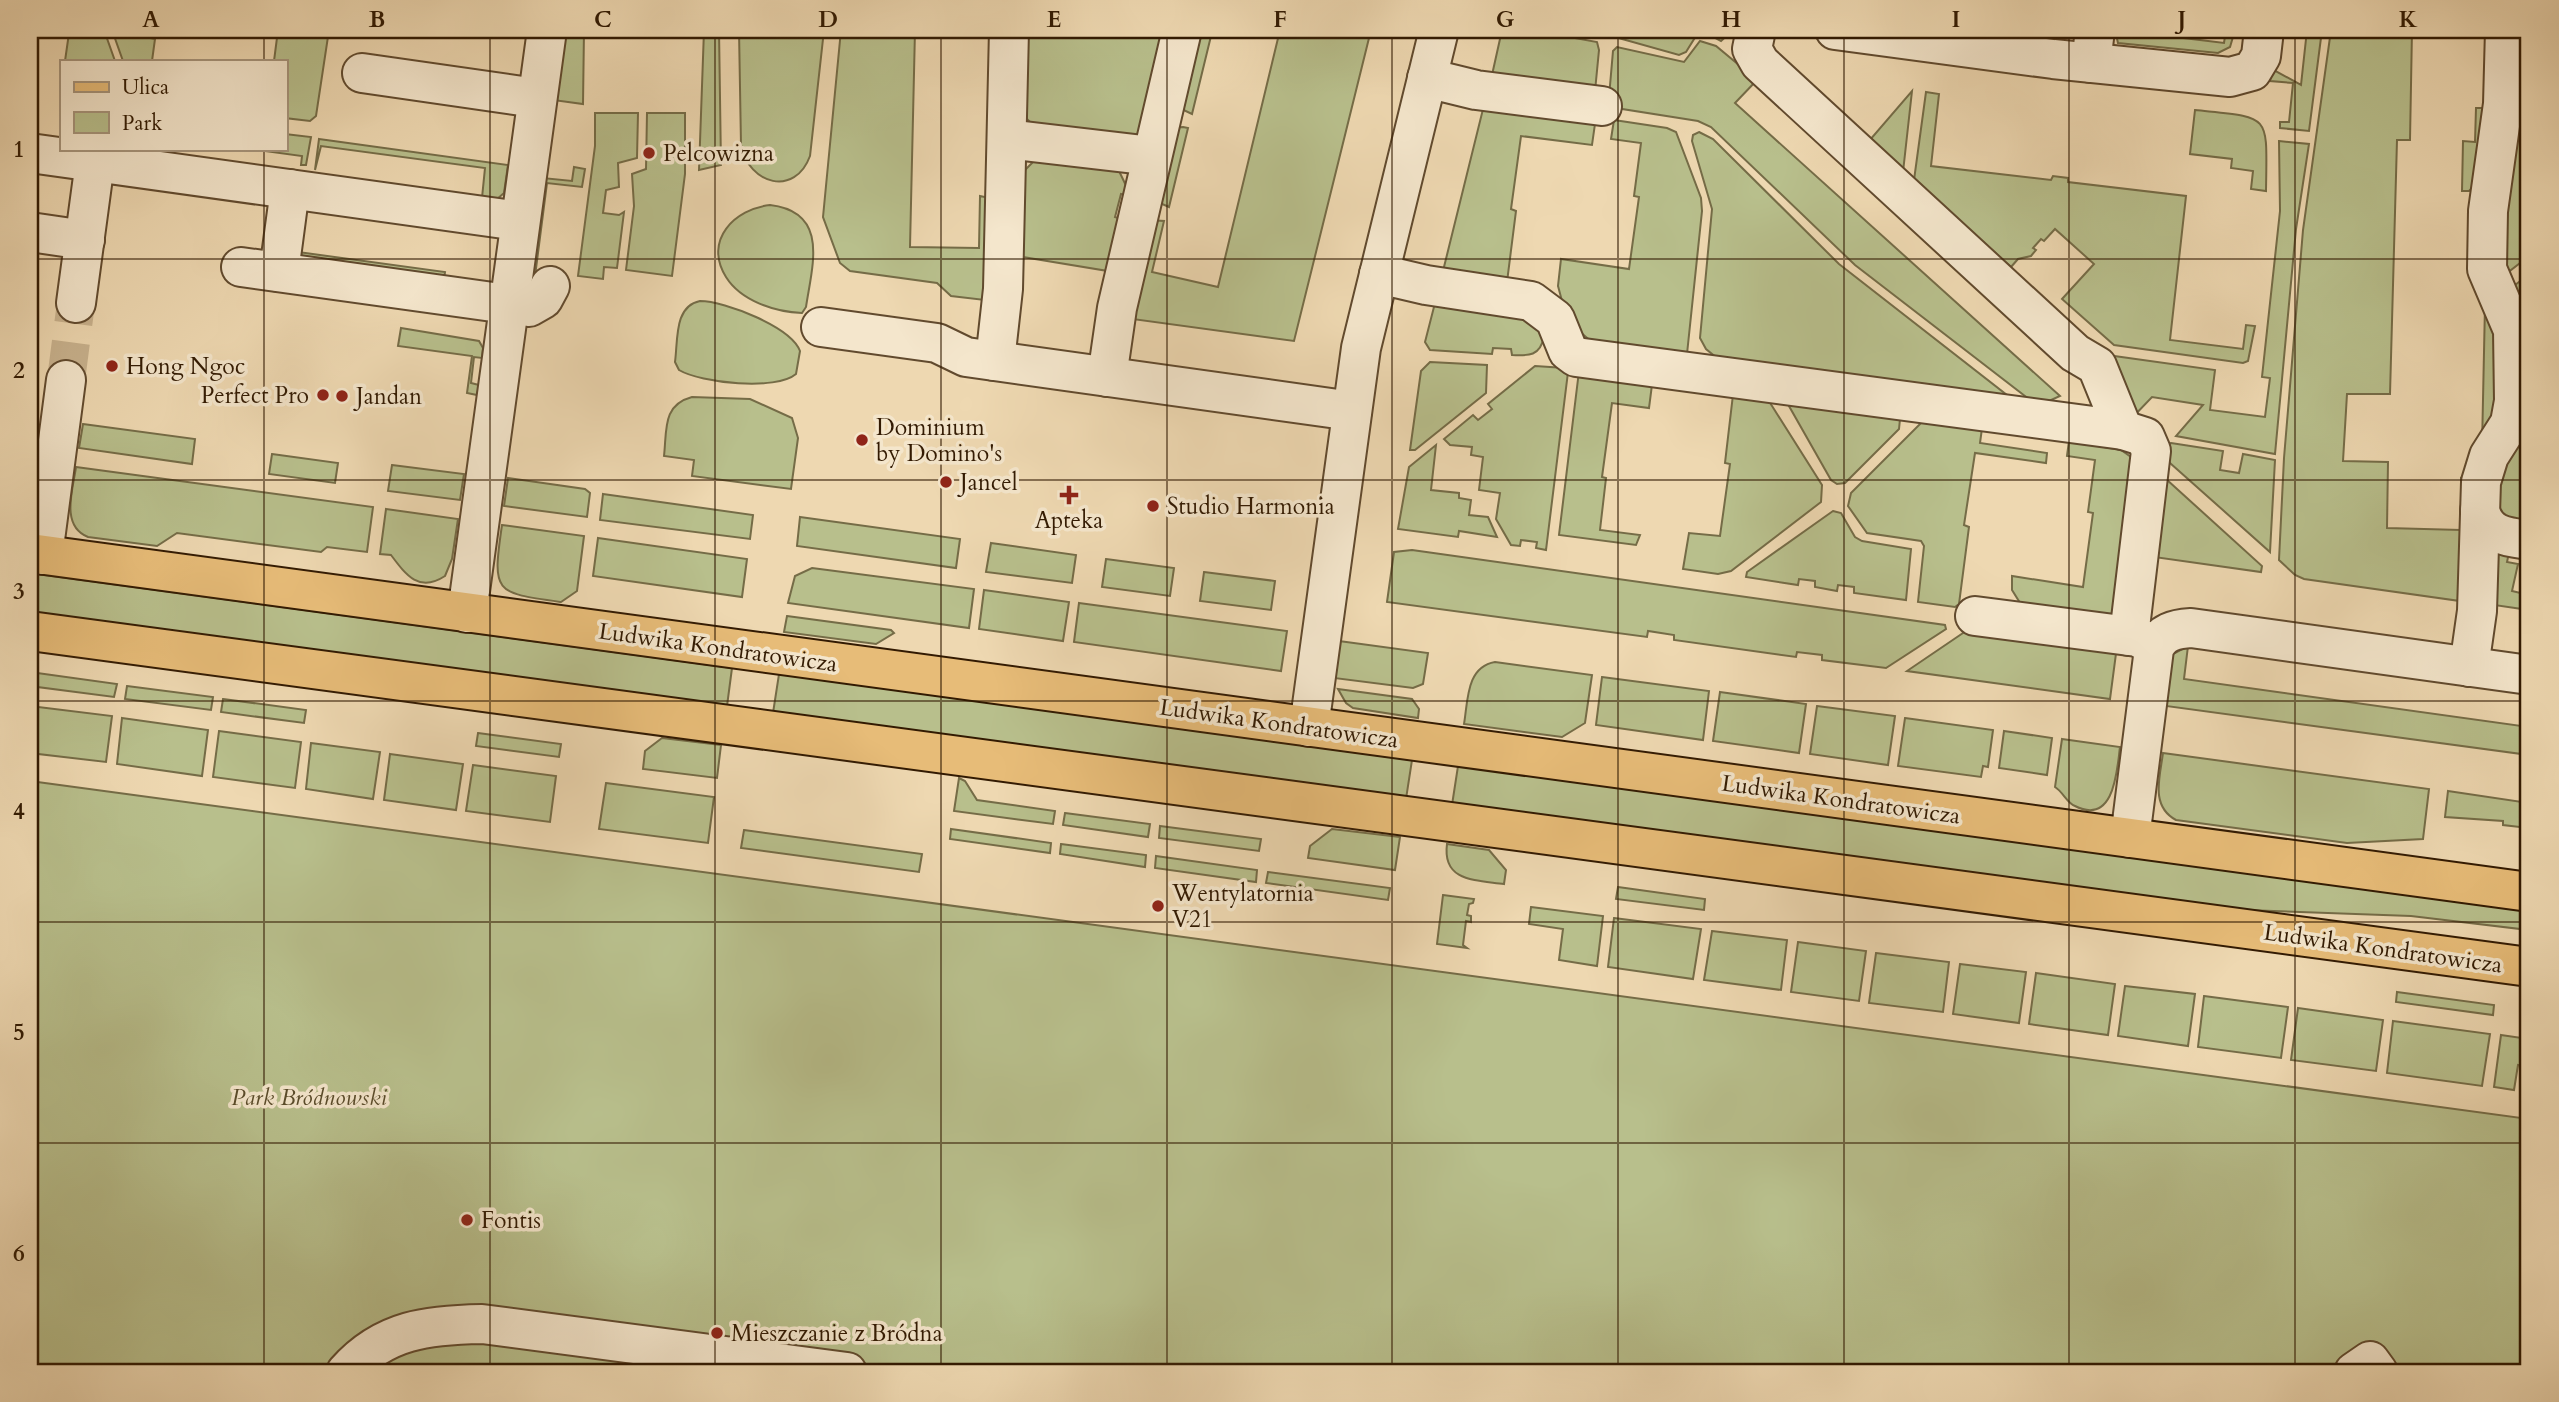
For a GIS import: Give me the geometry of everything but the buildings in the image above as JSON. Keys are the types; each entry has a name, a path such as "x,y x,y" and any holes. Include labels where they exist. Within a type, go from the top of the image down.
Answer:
{"main road":[{"name":"Ludwika Kondratowicza","path":"36,554 2529,892"},
{"name":"Ludwika Kondratowicza","path":"30,631 2529,967"}],"street":[{"path":"467,613 547,30"},
{"path":"995,361 1002,307 1009,30"},
{"path":"1107,377 1116,313 1182,30"},
{"path":"1309,727 1362,339 1439,30"},
{"path":"1756,30 1752,49 1760,63 2075,353 2097,366 2123,430"},
{"path":"1835,30 2093,46 2240,76 2252,71 2259,60 2264,30"},
{"path":"2469,667 2477,611 2481,482 2485,464 2522,403 2513,330 2487,269 2489,201 2503,104 2505,30"},
{"path":"362,74 536,98"},
{"path":"1427,78 1476,90 1602,106"},
{"path":"1007,139 1152,156"},
{"path":"30,153 519,221"},
{"path":"76,303 95,162"},
{"path":"279,272 290,189"},
{"path":"30,232 85,240"},
{"path":"241,267 508,304 537,305 550,286"},
{"path":"1379,274 1531,301 1548,311 1560,327 1568,351 1576,357 2123,430 2144,437 2151,451 2130,838"},
{"path":"821,327 937,343 962,356 1352,411"},
{"path":"36,554 66,380"},
{"path":"2480,511 2484,522 2498,535 2529,540"},
{"path":"1975,616 2141,642 2177,629 2191,628 2529,675"},
{"path":"346,1372 382,1342 429,1325 482,1324 847,1372"},
{"path":"2354,1372 2370,1361 2378,1372"}],"green space":[{"path":"46,30 104,30 115,60 65,60 69,33"},
{"path":"112,30 151,30 150,38 155,39 152,60 123,60"},
{"path":"278,30 329,30 316,116 310,121 287,118 287,60 274,60"},
{"path":"565,30 584,30 583,104 553,100"},
{"path":"704,30 719,30 721,165 699,170"},
{"path":"739,30 824,30 810,156 803,169 784,181 762,177 746,159 741,145"},
{"path":"841,30 915,30 910,247 979,248 980,196 994,199 993,301 951,296 937,283 850,271 840,263 823,217"},
{"path":"1020,30 1171,30 1143,130 1133,137 1034,126 1023,115"},
{"path":"1280,30 1371,30 1294,341 1125,318 1148,220 1164,221 1152,272 1218,287"},
{"path":"1502,30 1531,30 1597,42 1599,50 1595,91 1492,75"},
{"path":"1590,30 1733,30 1721,41 1708,34 1696,36 1686,52 1679,55"},
{"path":"2115,30 2184,30 2184,38 2224,43 2226,30 2235,30 2230,47 2218,53 2118,43"},
{"path":"2307,30 2322,30 2309,131 2280,128 2280,122 2289,122 2293,83 2270,81 2272,69 2301,85"},
{"path":"2331,30 2412,30 2410,140 2397,140 2390,394 2347,394 2343,461 2388,462 2387,528 2461,530 2461,478 2466,479 2460,601 2304,579 2295,575 2279,560 2284,458 2303,230"},
{"path":"1192,36 1211,36 1192,114 1175,106"},
{"path":"1700,41 1716,46 1757,80 1735,103 2060,396 2038,406 1855,265 1711,127 1698,121 1616,108 1609,97 1613,51 1617,47 1684,62"},
{"path":"1912,91 1902,181 1869,141"},
{"path":"1926,92 1939,94 1931,166 2051,180 2053,176 2068,178 2068,182 2186,196 2170,340 2243,349 2246,325 2255,326 2248,361 2243,363 2114,345 2062,299 2094,264 2055,229 2033,248 2036,250 2031,256 2018,259 2011,267 1914,180"},
{"path":"2521,104 2529,108 2529,256 2502,277 2498,265"},
{"path":"1484,105 1596,117 1592,145 1521,136 1511,209 1516,211 1507,282 1443,271"},
{"path":"2476,108 2484,108 2474,186 2469,191 2462,191 2463,141 2475,142"},
{"path":"2195,110 2239,115 2252,118 2260,124 2266,146 2266,191 2251,189 2253,171 2231,168 2232,159 2190,154"},
{"path":"595,113 638,113 637,158 618,163 619,187 606,190 603,213 619,215 624,212 617,268 604,267 603,279 578,276 595,146"},
{"path":"647,113 685,113 685,174 672,276 626,270 634,206 632,174 646,169"},
{"path":"1614,120 1667,128 1676,132 1701,198 1702,211 1687,354 1593,343 1579,331 1562,301 1558,286 1561,259 1629,269 1639,197 1634,196 1641,143 1611,139"},
{"path":"1170,128 1188,128 1169,207 1153,200"},
{"path":"1699,132 1713,139 1839,264 2021,406 1717,358 1706,349 1700,338 1712,209 1692,141 1693,135"},
{"path":"287,134 311,137 306,165 301,165 302,156 258,150 287,150"},
{"path":"319,139 508,165 504,193 496,200 482,198 485,168 321,146 315,170"},
{"path":"2279,141 2309,144 2296,229 2275,454 2176,436 2203,405 2152,397 2129,421 2107,355 2215,370 2210,410 2265,417 2270,378 2262,377 2280,211"},
{"path":"1035,160 1119,171 1131,196 1121,194 1115,217 1125,220 1114,272 1023,257 1015,253 1022,173"},
{"path":"574,167 585,169 582,187 547,183 534,284 529,283 543,178 572,181"},
{"path":"770,205 789,210 802,218 813,243 806,307 802,313 759,304 740,293 726,277 720,263 718,251 726,229 745,213"},
{"path":"298,252 445,272 444,279 297,257"},
{"path":"2529,274 2529,340 2510,289"},
{"path":"1436,299 1523,310 1544,337 1540,348 1524,355 1512,355 1511,349 1493,348 1492,354 1430,350 1425,342"},
{"path":"700,301 740,310 784,333 800,351 796,374 786,379 756,384 720,381 679,370 675,362 681,317 692,304"},
{"path":"2485,305 2495,314 2502,416 2482,447"},
{"path":"401,328 479,341 483,348 482,358 474,357 471,383 479,385 477,395 467,393 472,356 398,346"},
{"path":"1430,362 1487,365 1486,393 1415,450 1410,450 1421,371"},
{"path":"1535,366 1565,368 1568,372 1546,550 1536,548 1537,542 1521,540 1520,546 1511,545 1496,519 1500,493 1479,490 1483,457 1471,455 1472,447 1450,445 1444,439 1473,415 1478,420 1492,409 1488,404"},
{"path":"1579,371 1653,377 1649,408 1612,403 1602,477 1606,478 1600,530 1640,535 1636,545 1559,535"},
{"path":"1734,386 1767,398 1822,485 1821,502 1731,571 1718,574 1683,569 1689,533 1720,536 1730,464 1725,463"},
{"path":"692,397 750,399 792,418 798,438 791,489 692,476 694,460 664,456 666,428 671,412 682,401"},
{"path":"1785,399 1900,419 1899,429 1845,483 1837,484 1831,480"},
{"path":"1925,419 1983,421 1980,443 2047,453 2046,463 1975,453 1964,525 1969,527 1959,604 1955,607 1918,602 1924,546 1921,541 1867,533 1848,506 1851,493"},
{"path":"83,424 195,439 192,464 79,448"},
{"path":"2529,424 2529,528 2493,511 2494,474"},
{"path":"2069,441 2121,450 2131,457 2120,625 2022,606 2012,590 2012,576 2083,587 2093,513 2088,512 2095,460 2067,456"},
{"path":"2167,444 2223,451 2220,470 2239,473 2243,454 2275,460 2270,552 2161,455"},
{"path":"1436,445 1431,490 1459,493 1459,498 1471,500 1469,515 1488,517 1497,537 1459,531 1458,537 1398,529 1409,467"},
{"path":"272,454 338,463 335,483 269,474"},
{"path":"392,465 464,474 460,500 388,491"},
{"path":"76,467 373,507 367,552 327,547 321,552 177,533 157,546 88,537 79,532 71,516"},
{"path":"508,478 585,489 590,493 587,517 504,506"},
{"path":"2166,479 2262,566 2261,572 2154,557"},
{"path":"603,494 753,515 750,539 600,520"},
{"path":"386,509 458,519 452,559 445,576 428,583 420,582 408,575 391,555 380,554"},
{"path":"1833,511 1841,513 1855,537 1862,541 1911,549 1906,600 1854,593 1854,587 1838,585 1837,591 1815,587 1815,581 1799,579 1798,585 1746,577 1747,572"},
{"path":"800,517 960,539 956,568 797,546"},
{"path":"502,525 584,536 577,591 561,602 522,596 503,586 498,564"},
{"path":"598,538 747,559 742,597 593,576"},
{"path":"991,543 1076,555 1072,583 986,572"},
{"path":"2510,548 2507,562 2518,564 2512,591 2529,595 2529,610 2494,605 2493,553"},
{"path":"1412,550 1945,625 1946,629 1886,668 1822,660 1822,655 1797,652 1796,657 1674,640 1674,635 1648,631 1647,637 1387,602 1394,552"},
{"path":"1106,559 1174,568 1170,596 1102,587"},
{"path":"812,568 974,589 969,628 788,603 795,576"},
{"path":"1204,572 1275,581 1271,610 1200,601"},
{"path":"30,573 732,668 727,706 30,612"},
{"path":"984,590 1069,602 1063,641 979,629"},
{"path":"1079,603 1287,631 1281,671 1074,642"},
{"path":"787,616 891,630 894,633 876,644 784,632"},
{"path":"1966,631 2117,646 2110,699 1907,671"},
{"path":"1339,641 1428,653 1423,684 1413,688 1334,678"},
{"path":"2188,646 2184,679 2529,727 2529,755 2166,706 2171,655"},
{"path":"1495,662 1592,675 1585,723 1562,737 1464,724 1470,686 1474,678 1478,671"},
{"path":"30,672 117,684 114,697 30,686"},
{"path":"779,674 1412,760 1406,799 773,713"},
{"path":"1602,677 1709,691 1703,740 1596,725"},
{"path":"127,686 213,697 211,710 125,699"},
{"path":"1338,689 1412,699 1419,709 1418,718 1353,708 1346,703"},
{"path":"1720,692 1806,704 1799,753 1713,741"},
{"path":"223,699 306,710 304,723 221,712"},
{"path":"30,706 112,716 106,762 30,753"},
{"path":"1817,706 1895,716 1888,765 1810,754"},
{"path":"122,718 208,730 202,776 117,764"},
{"path":"1905,718 1993,730 1988,767 1983,766 1981,777 1898,766"},
{"path":"219,731 301,742 295,788 213,777"},
{"path":"2004,731 2052,738 2047,775 1999,768"},
{"path":"478,733 561,744 559,757 476,746"},
{"path":"662,738 721,745 717,778 643,769 645,751"},
{"path":"2062,739 2120,747 2115,781 2106,802 2098,808 2088,810 2075,806 2055,787"},
{"path":"311,743 380,752 373,799 306,789"},
{"path":"2163,753 2429,789 2423,839 2347,843 2176,820 2168,814 2160,799 2159,781"},
{"path":"390,754 463,764 456,810 384,800"},
{"path":"473,765 556,776 550,822 466,811"},
{"path":"1458,766 2529,911 2529,930 2411,916 2245,910 1452,805"},
{"path":"959,778 965,781 977,800 1055,811 1053,824 954,811"},
{"name":"Park Bródnowski","path":"30,781 2529,1119 2529,1372 30,1372"},
{"path":"606,783 714,797 708,843 599,829"},
{"path":"2448,791 2529,803 2528,828 2503,825 2503,821 2445,817"},
{"path":"1065,813 1150,824 1148,837 1063,825"},
{"path":"1160,826 1261,839 1259,851 1159,838"},
{"path":"951,829 1051,843 1050,853 950,839"},
{"path":"1332,829 1400,837 1395,870 1308,858 1310,846"},
{"path":"744,830 922,854 919,872 741,848"},
{"path":"1061,844 1146,855 1145,867 1060,854"},
{"path":"1447,844 1489,850 1506,870 1504,884 1472,880 1455,872 1447,856"},
{"path":"1156,856 1257,870 1256,882 1155,868"},
{"path":"1268,872 1390,888 1388,900 1266,883"},
{"path":"1618,887 1705,899 1704,910 1616,899"},
{"path":"1443,895 1474,899 1473,903 1469,904 1467,915 1471,916 1471,922 1466,921 1463,945 1467,948 1437,944"},
{"path":"1531,907 1603,916 1597,966 1559,960 1563,929 1529,924"},
{"path":"1614,918 1701,929 1693,979 1608,967"},
{"path":"1712,931 1787,940 1781,990 1704,980"},
{"path":"1798,942 1866,951 1859,1001 1791,992"},
{"path":"1876,953 1949,962 1943,1012 1869,1003"},
{"path":"1960,964 2026,972 2019,1023 1953,1014"},
{"path":"2036,973 2115,984 2108,1035 2029,1024"},
{"path":"2125,986 2195,994 2188,1046 2118,1036"},
{"path":"2397,992 2494,1005 2493,1015 2396,1002"},
{"path":"2204,996 2288,1007 2281,1058 2198,1047"},
{"path":"2298,1008 2383,1020 2376,1071 2291,1060"},
{"path":"2393,1021 2490,1034 2482,1086 2387,1073"},
{"path":"2501,1035 2529,1039 2529,1067 2518,1065 2514,1090 2494,1087"}],"tunnel":[{"path":"66,380 76,303"}],"place":[{"name":"Pelcowizna","path":"649,153"},
{"name":"Hong Ngoc","path":"112,366"},
{"name":"Perfect Pro","path":"323,395"},
{"name":"Jandan","path":"342,396"},
{"name":"Dominium by Domino's","path":"862,440"},
{"name":"Jancel","path":"946,482"},
{"name":"Apteka","path":"1069,495"},
{"name":"Studio Harmonia","path":"1153,506"},
{"name":"Wentylatornia V21","path":"1158,906"},
{"name":"Fontis","path":"467,1220"},
{"name":"Mieszczanie z Bródna","path":"717,1333"}]}
